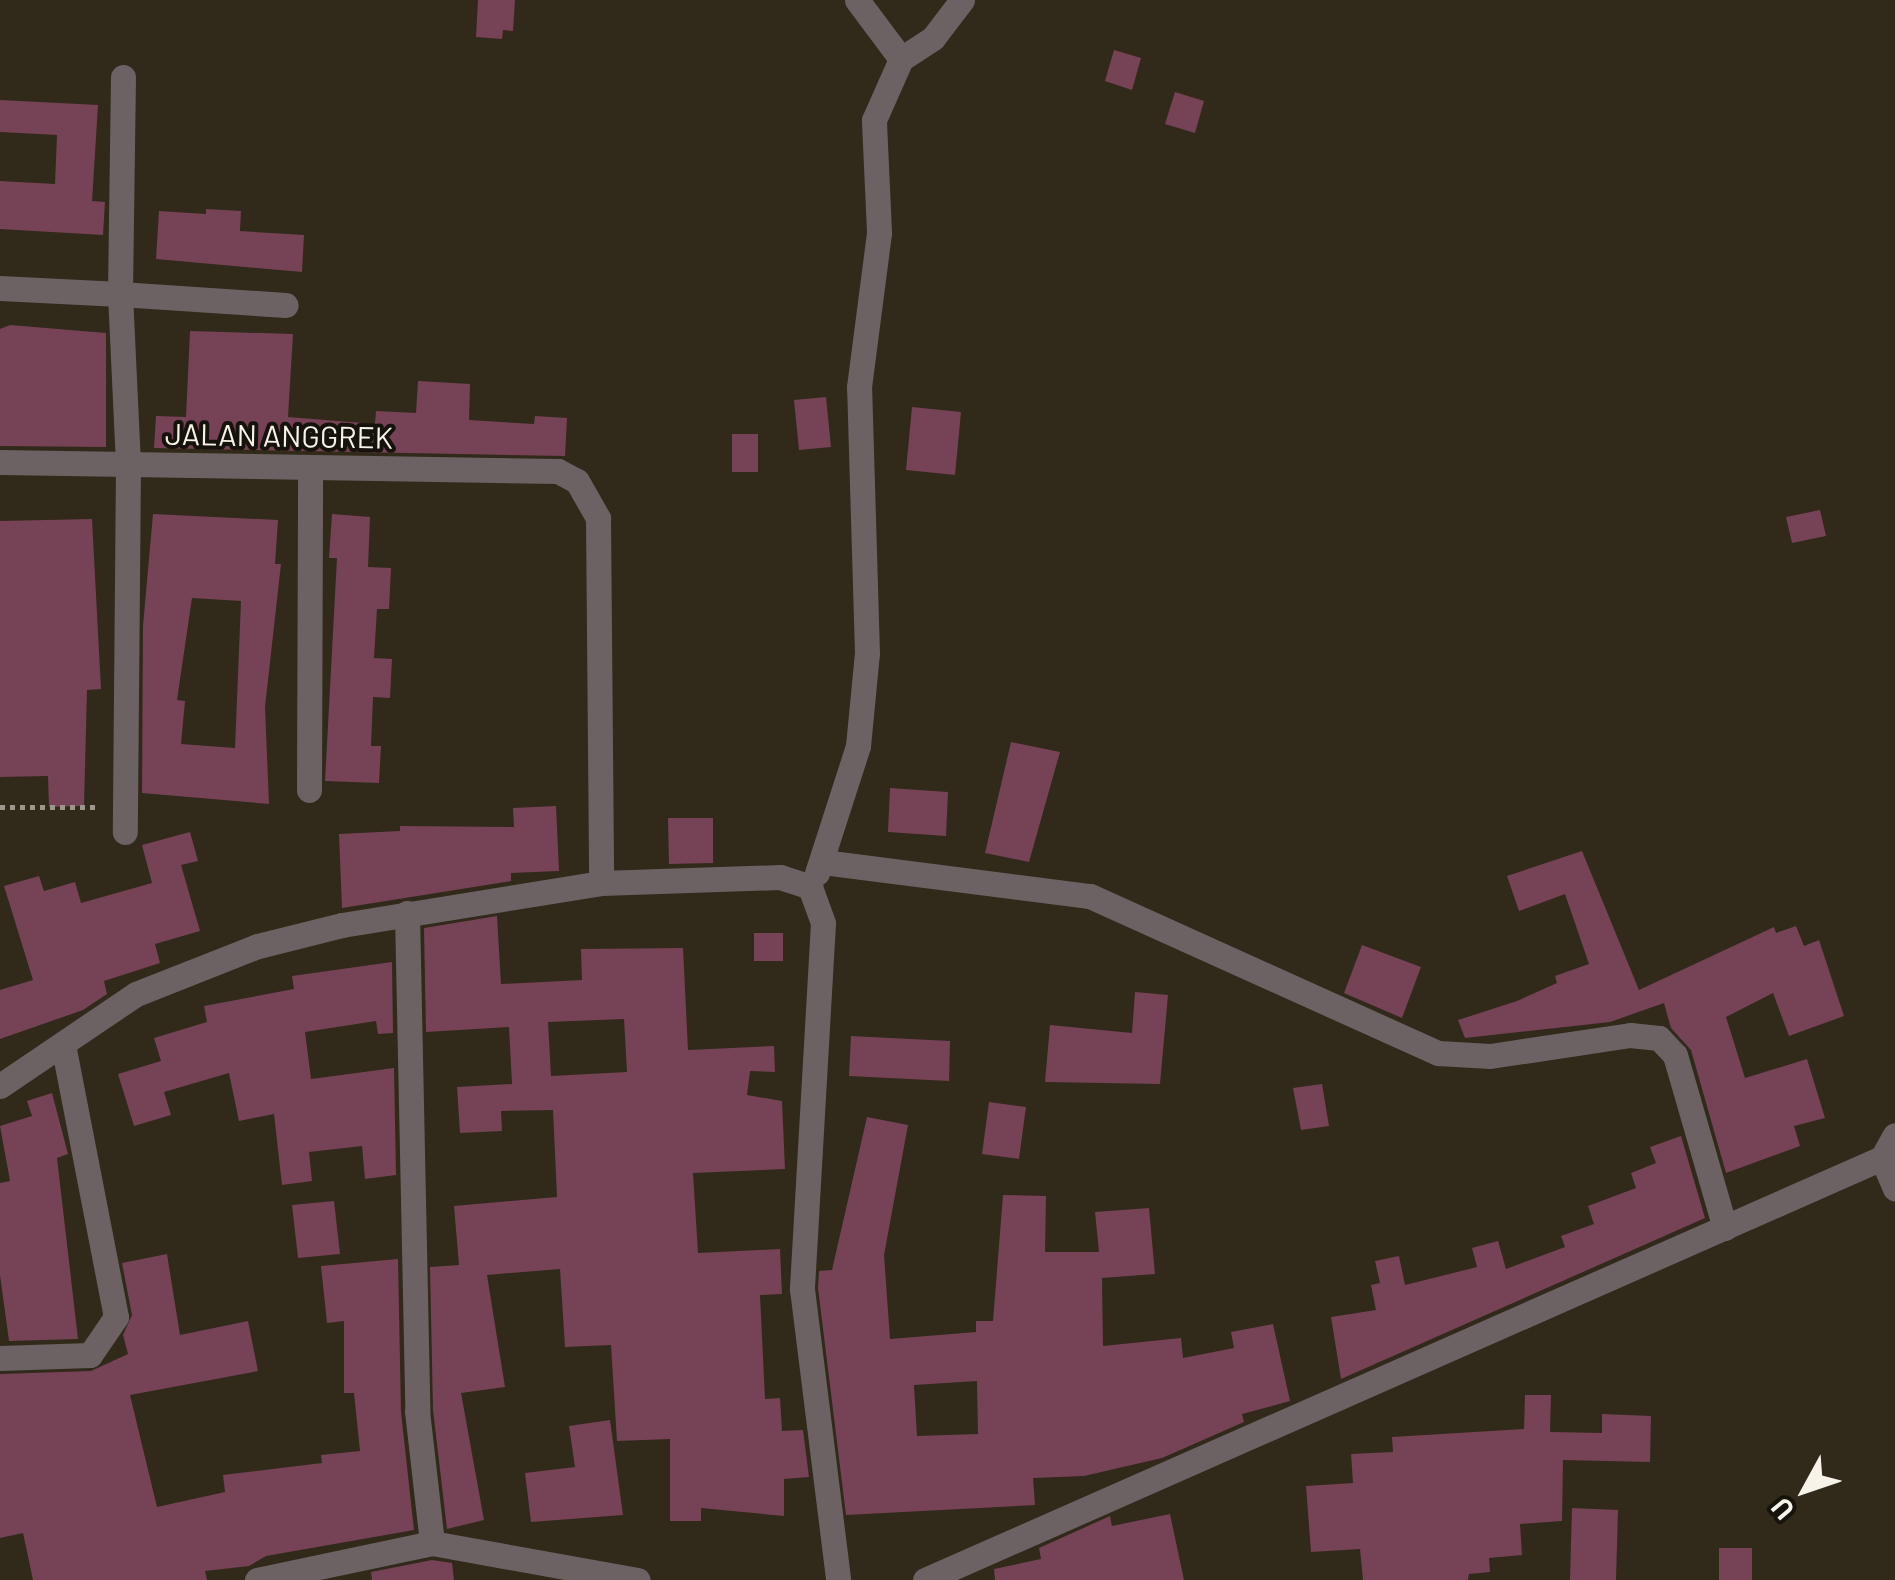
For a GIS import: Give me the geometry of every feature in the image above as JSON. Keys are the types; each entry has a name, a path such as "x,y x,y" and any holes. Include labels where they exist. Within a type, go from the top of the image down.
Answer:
{"street":[{"path":"856,0 901,60"},
{"path":"838,1580 802,1289 822,922 810,887 823,862 858,746 868,653 859,387 880,232 874,120 901,60 933,38 962,0"},
{"path":"123,77 120,294 128,465 124,820"},
{"path":"0,288 286,305"},
{"name":"JALAN ANGGREK","path":"0,462 558,471 578,481 598,518 602,883"},
{"path":"309,790 310,468"},
{"path":"823,862 1090,896 1438,1054 1490,1056 1630,1035 1659,1038 1674,1055 1725,1228"},
{"path":"0,1086 136,994 258,946 407,913 602,883 780,877 810,887"},
{"path":"407,913 416,1411 432,1544"},
{"path":"0,1358 90,1355 116,1317 63,1044"},
{"path":"925,1580 1882,1158 1895,1135"},
{"path":"1882,1158 1895,1188"},
{"path":"257,1580 432,1544 638,1580"}],"path":[{"path":"0,807 124,820"}],"building":[{"path":"478,0 515,0 513,31 503,30 502,39 476,37"},
{"path":"1114,50 1141,58 1132,90 1105,81"},
{"path":"1175,92 1204,101 1195,133 1165,124"},
{"path":"0,100 98,105 92,201 105,202 103,235 0,229 0,181 55,184 57,135 0,132"},
{"path":"206,209 241,211 240,231 304,235 302,272 156,259 159,211 206,214"},
{"path":"10,325 106,333 106,447 0,446 0,329"},
{"path":"190,331 293,334 288,417 375,424 376,411 416,413 418,381 470,384 469,420 534,424 535,416 567,418 565,456 154,448 156,416 186,417"},
{"path":"826,397 831,447 799,450 794,400"},
{"path":"912,407 961,412 955,475 906,470"},
{"path":"732,434 758,434 758,472 732,472"},
{"path":"1820,510 1826,536 1792,543 1786,517"},
{"path":"153,514 278,520 275,564 281,564 265,707 269,804 142,793 143,626","holes":["192,598 241,601 235,748 181,744 185,701 177,700"]},
{"path":"332,514 370,517 368,567 391,568 389,609 377,609 374,658 392,659 390,698 373,697 371,746 381,746 379,783 325,781 337,558 329,558"},
{"path":"92,519 101,689 87,690 84,806 49,807 48,776 0,777 0,521"},
{"path":"1011,742 1060,752 1029,862 985,853"},
{"path":"890,788 948,792 946,836 888,832"},
{"path":"556,806 559,871 511,873 511,881 342,908 339,834 400,831 400,826 514,827 513,808"},
{"path":"668,818 713,818 713,863 669,864"},
{"path":"190,832 198,861 181,865 200,931 155,944 160,963 104,981 107,994 83,1010 0,1039 0,990 33,980 4,886 39,876 44,891 75,882 81,903 152,883 142,845"},
{"path":"1582,851 1639,990 1774,927 1776,933 1796,926 1804,946 1819,940 1844,1016 1789,1036 1773,993 1726,1017 1745,1078 1807,1059 1825,1118 1794,1126 1800,1146 1726,1173 1691,1050 1671,1028 1664,1003 1610,1022 1465,1038 1458,1020 1517,1001 1557,983 1555,976 1589,964 1565,894 1519,911 1507,876"},
{"path":"497,916 501,984 582,980 581,949 683,948 688,1050 774,1046 775,1072 750,1071 747,1095 782,1101 785,1169 693,1173 698,1253 780,1249 782,1294 760,1295 765,1399 780,1398 782,1431 803,1430 809,1477 784,1479 784,1516 701,1508 701,1521 670,1521 670,1439 617,1441 611,1345 565,1347 560,1269 487,1275 505,1387 461,1393 484,1520 447,1529 433,1410 430,1267 459,1265 454,1206 557,1197 553,1110 501,1111 502,1131 460,1133 457,1087 512,1084 509,1027 426,1032 424,928","holes":["624,1019 627,1072 551,1076 548,1022"]},
{"path":"754,933 783,933 783,961 754,961"},
{"path":"1362,945 1421,967 1402,1018 1344,993"},
{"path":"392,962 393,1033 378,1034 376,1021 305,1032 311,1079 394,1068 396,1175 365,1179 362,1146 309,1152 312,1181 282,1185 274,1114 239,1121 229,1073 164,1092 171,1115 134,1126 118,1074 161,1061 154,1038 207,1022 204,1006 294,989 292,976"},
{"path":"1135,992 1168,995 1160,1084 1045,1082 1050,1025 1132,1033"},
{"path":"851,1036 950,1041 949,1081 849,1076"},
{"path":"1322,1084 1329,1126 1301,1130 1293,1088"},
{"path":"52,1093 68,1154 57,1158 78,1339 9,1341 0,1275 0,1183 10,1181 0,1126 32,1116 27,1101"},
{"path":"989,1102 1026,1107 1019,1159 982,1154"},
{"path":"867,1117 908,1125 884,1255 890,1339 976,1332 976,1321 993,1321 1003,1195 1046,1196 1045,1252 1099,1252 1095,1212 1149,1208 1155,1274 1102,1278 1103,1346 1181,1338 1183,1358 1234,1348 1231,1332 1273,1324 1290,1401 1242,1414 1244,1422 1162,1458 1084,1476 1033,1478 1035,1505 846,1515 818,1288 819,1271 832,1270","holes":["977,1381 978,1434 917,1436 914,1385"]},
{"path":"1681,1136 1705,1218 1341,1379 1331,1317 1376,1310 1371,1285 1380,1283 1375,1261 1399,1256 1405,1285 1477,1267 1472,1248 1498,1241 1506,1269 1565,1247 1561,1236 1594,1224 1588,1206 1636,1188 1631,1173 1656,1163 1650,1147"},
{"path":"334,1201 340,1254 298,1258 292,1205"},
{"path":"167,1254 180,1335 248,1321 258,1371 130,1395 157,1507 225,1492 223,1475 322,1463 321,1455 360,1451 354,1393 344,1393 344,1321 327,1323 321,1266 398,1259 401,1412 414,1530 266,1556 249,1566 205,1571 207,1580 33,1580 23,1533 0,1538 0,1374 91,1371 128,1354 123,1335 132,1315 122,1263"},
{"path":"1525,1395 1551,1395 1550,1432 1602,1433 1602,1414 1651,1416 1650,1462 1563,1460 1562,1521 1520,1524 1522,1555 1489,1558 1490,1572 1469,1574 1468,1580 1363,1580 1360,1549 1311,1552 1306,1486 1353,1483 1351,1454 1393,1452 1392,1437 1524,1429"},
{"path":"610,1420 623,1515 531,1522 525,1473 575,1467 569,1426"},
{"path":"1572,1508 1618,1510 1616,1580 1570,1580"},
{"path":"1170,1514 1184,1580 995,1580 994,1569 1041,1559 1039,1548 1110,1516 1112,1526"},
{"path":"1719,1548 1752,1548 1752,1580 1719,1580"},
{"path":"432,1560 452,1563 454,1580 372,1580 371,1572"}]}
